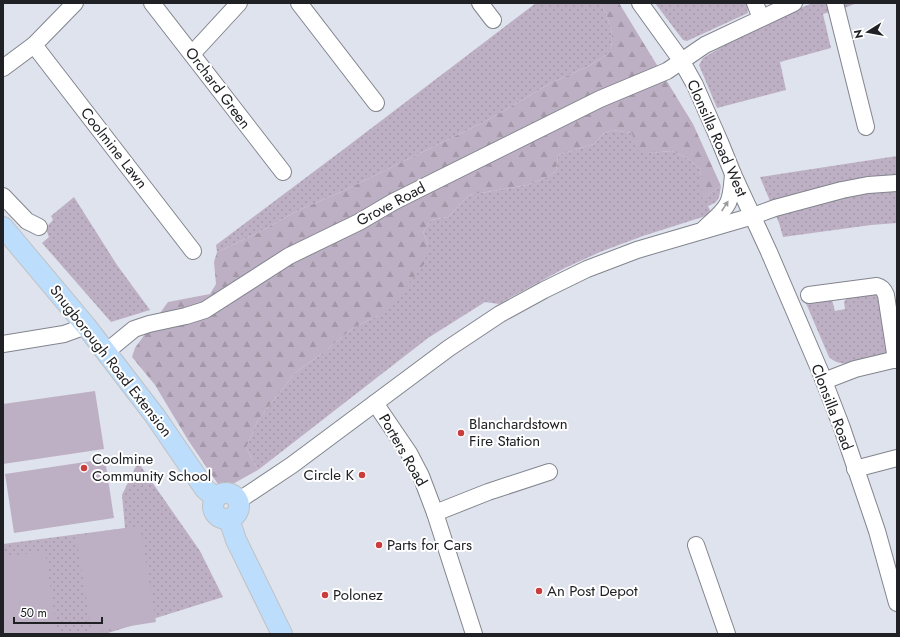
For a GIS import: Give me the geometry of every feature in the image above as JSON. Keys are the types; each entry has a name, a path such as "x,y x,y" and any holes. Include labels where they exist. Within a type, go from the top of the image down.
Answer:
{"main road":[{"name":"Snugborough Road Extension","path":"3,227 86,326 155,416 205,489 216,498"},
{"path":"222,493 229,493 235,496 239,506 237,514 229,519 222,519 217,516 213,510 213,503 216,498 222,493"},
{"path":"229,519 236,540 282,634"}],"street":[{"path":"3,68 34,44 75,3"},
{"name":"Orchard Green","path":"152,3 283,172"},
{"path":"192,54 239,3"},
{"path":"300,3 376,103"},
{"path":"480,3 493,20"},
{"path":"640,3 681,60"},
{"path":"755,3 761,18"},
{"name":"Grove Road","path":"106,352 134,329 205,310 289,256 359,222 393,202 600,99 667,71 706,44 794,3"},
{"path":"835,3 866,127"},
{"name":"Coolmine Lawn","path":"34,44 193,251"},
{"name":"Clonsilla Road West","path":"681,60 695,85 733,174 753,216"},
{"path":"702,230 718,217 728,203 733,174"},
{"path":"238,501 292,465 466,336 520,302 544,290 603,262 702,230 842,190 868,185 897,183"},
{"path":"3,196 26,221 39,227"},
{"name":"Clonsilla Road","path":"753,216 824,381 842,428 877,531 897,603"},
{"path":"809,295 877,286 884,290 886,295 896,359 855,369 824,381"},
{"path":"3,344 64,334 86,326"},
{"name":"Porters Road","path":"375,403 408,453 421,476 435,513 474,634"},
{"path":"855,469 897,458"},
{"path":"435,513 488,492 548,472"},
{"path":"696,544 728,634"}],"green space":[{"path":"536,3 600,3 607,16 612,36 609,53 589,66 551,83 488,120 341,192 299,210 256,234 217,252 216,245"},
{"path":"600,3 619,3 693,124 721,186 702,199 700,169 687,158 672,151 649,153 637,150 632,133 612,130 603,134 594,144 558,155 556,171 547,177 527,185 469,195 448,217 431,220 423,232 428,244 425,263 398,297 377,316 353,328 295,373 258,420 246,448 258,470 222,490 188,440 155,385 132,357 135,348 168,302 210,294 216,284 214,262 217,252 256,234 299,210 341,192 488,120 551,83 589,66 609,53 612,36 607,16"},
{"path":"655,3 747,3 748,13 687,41 683,40"},
{"path":"813,3 857,3 823,14 831,48 780,62 786,90 717,108 699,65 703,58 750,30"},
{"path":"612,130 632,133 649,153 672,151 687,158 700,169 703,198 721,186 717,201 708,206 712,214 643,236 600,252 565,268 499,304 485,302 428,338 258,470 246,448 258,420 295,373 353,328 377,316 428,244 423,232 431,220 448,217 469,195 527,185 547,177 556,171 558,155 594,144 603,134"},
{"path":"897,156 897,223 783,237 779,223 760,177"},
{"path":"74,197 117,265 150,310 111,322 42,243 49,237 47,229 53,220 51,216"},
{"path":"878,294 887,352 885,355 848,364 835,361 829,357 805,301 832,300 835,311 845,309 844,302 848,296"},
{"path":"95,391 104,449 3,464 3,404"},
{"path":"105,459 114,518 14,533 5,474"},
{"path":"138,462 200,551 223,597 105,634 3,634 3,544 125,528 122,495"},
{"path":"140,526 156,622 92,632 76,536"},
{"path":"45,551 57,631 37,634 3,634 3,557"}],"place":[{"name":"Blanchardstown Fire Station","path":"461,433"},
{"name":"Coolmine Community School","path":"84,468"},
{"name":"Circle K","path":"362,475"},
{"name":"Parts for Cars","path":"379,545"},
{"name":"An Post Depot","path":"539,591"},
{"name":"Polonez","path":"325,595"}]}
